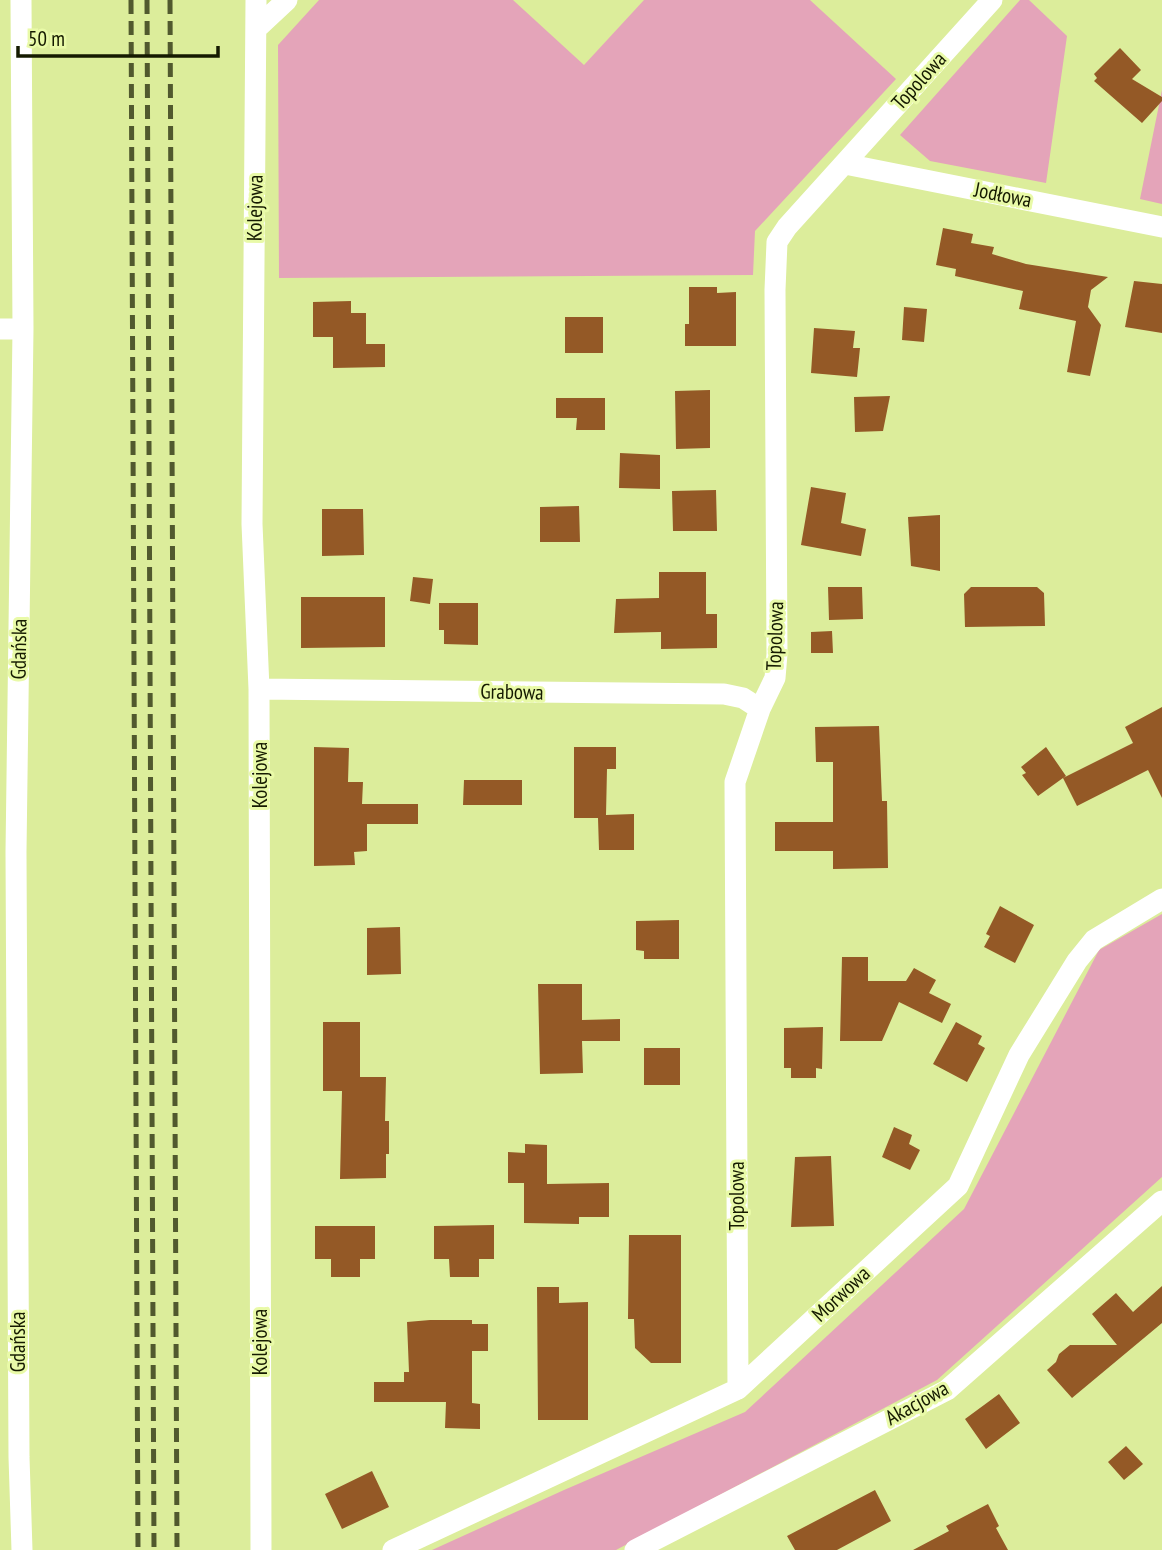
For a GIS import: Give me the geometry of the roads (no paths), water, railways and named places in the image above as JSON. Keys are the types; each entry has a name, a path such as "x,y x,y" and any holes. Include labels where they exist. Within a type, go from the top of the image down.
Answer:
{"street":[{"name":"Gdańska","path":"21,0 23,329 8,852 22,1550"},
{"name":"Kolejowa","path":"256,0 252,524 260,689 261,1550"},
{"path":"257,28 287,0"},
{"name":"Topolowa","path":"738,1389 736,782 760,709 775,678 777,654 777,242 787,227 992,0"},
{"name":"Jodłowa","path":"845,164 1162,227"},
{"path":"0,329 23,329"},
{"name":"Grabowa","path":"260,689 724,694 743,698 760,709"},
{"name":"Morwowa","path":"393,1550 738,1389 958,1186 1019,1055 1077,961 1094,940 1162,899"},
{"name":"Akacjowa","path":"635,1550 947,1390 1162,1201"}],"railway":[{"path":"131,0 138,1550"},
{"path":"147,0 154,1550"},
{"path":"170,0 177,1550"}]}
